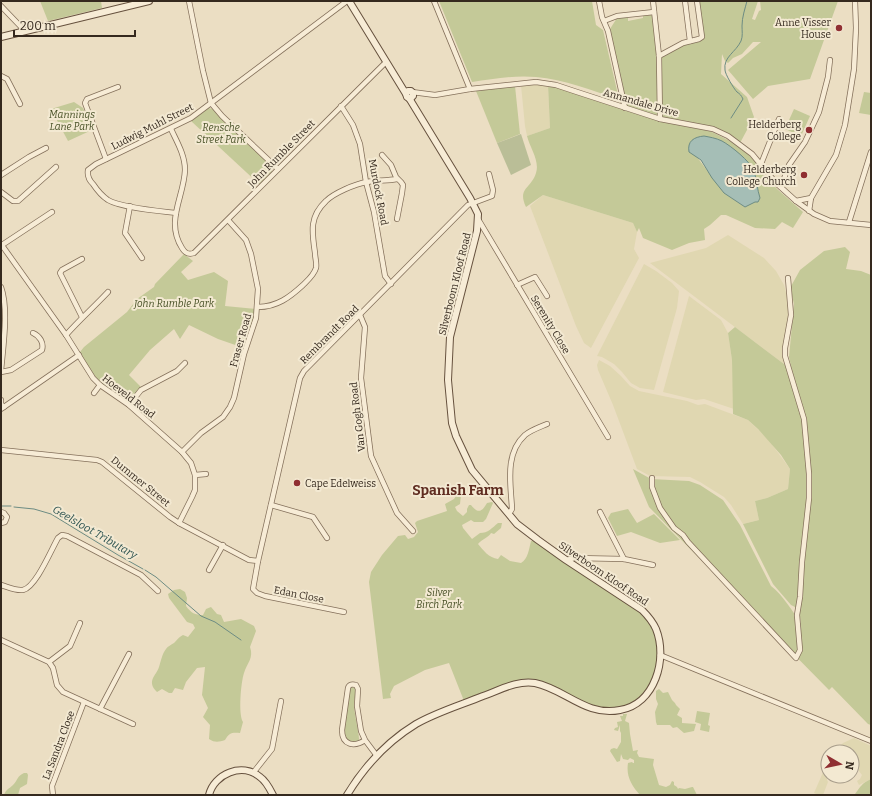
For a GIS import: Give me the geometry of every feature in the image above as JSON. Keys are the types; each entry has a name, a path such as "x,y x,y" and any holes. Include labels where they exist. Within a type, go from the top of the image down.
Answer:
{"street":[{"path":"1,37 129,3 149,1"},
{"path":"189,1 211,103 222,116 278,169"},
{"path":"348,1 399,82 410,95"},
{"name":"Ludwig Muhl Street","path":"176,213 130,206 106,199 89,179 87,173 88,169 192,118 348,1"},
{"path":"434,1 470,89"},
{"path":"599,1 602,17 607,27 625,108"},
{"path":"652,1 659,56 660,119"},
{"path":"685,1 690,41"},
{"path":"659,56 683,43 700,39 702,36 697,1"},
{"path":"810,211 811,198 838,151 845,127 854,69 856,28 855,1"},
{"path":"1,6 26,31"},
{"path":"604,21 613,19 617,16 654,12"},
{"path":"607,27 613,19"},
{"path":"781,187 789,166 804,144 819,112 828,77 830,60"},
{"name":"John Rumble Street","path":"176,213 174,226 175,235 183,250 188,254 194,253 386,62"},
{"path":"1,76 7,80 20,104"},
{"name":"Annandale Drive","path":"410,95 435,95 470,89 536,82 568,89 660,119 713,129 739,143 761,164 781,187 796,201 810,211 830,221 871,225"},
{"path":"106,159 85,103 87,99 118,87"},
{"name":"Silverboom Kloof Road","path":"347,795 377,756 402,734 425,720 519,683 544,686 574,701 596,709 612,711 628,708 642,698 653,685 659,669 660,642 649,617 642,610 566,560 517,524 468,464 454,430 448,387 448,363 450,333 477,231 478,219 473,204 414,105 410,95"},
{"name":"Murdock Road","path":"341,106 350,119 358,138 366,182 374,212 385,276 390,284"},
{"path":"761,164 779,119"},
{"path":"170,129 183,156 185,169 176,213"},
{"path":"1,175 46,148"},
{"path":"848,222 871,152"},
{"path":"382,155 391,165 397,179 401,182 403,189 397,220"},
{"path":"1,192 12,200 18,201 56,167"},
{"path":"387,180 394,173"},
{"name":"Rembrandt Road","path":"253,588 300,378 304,372 468,206 493,196 489,174"},
{"path":"258,307 267,307 286,300 308,281 315,272 316,266 312,228 318,210 326,202 337,193 366,182 397,179"},
{"path":"796,201 811,198"},
{"path":"130,206 125,233 142,258"},
{"path":"1,244 52,212"},
{"name":"Serenity Close","path":"478,219 608,437"},
{"name":"Fraser Road","path":"182,452 200,433 223,418 230,408 258,307 257,277 250,249 243,236 228,220"},
{"name":"Hoeveld Road","path":"1,244 66,335 93,378 100,385 129,405 182,452 191,463 195,475 196,486 194,494 179,523"},
{"path":"82,259 64,268 60,273 82,317"},
{"path":"517,285 535,276 547,296"},
{"path":"652,478 652,487 660,508 674,528 683,534 688,542 796,658 800,650 797,615 808,505 809,474 804,419 785,348 792,315 788,278"},
{"path":"1,287 4,295 5,306 1,371 11,370 41,351 43,344 39,337 33,333"},
{"path":"66,335 108,292"},
{"name":"Van Gogh Road","path":"360,315 365,326 361,378 371,456 397,513 413,531"},
{"path":"1,400 2,408 79,355"},
{"path":"129,405 141,390 177,371 185,363"},
{"path":"94,394 100,385"},
{"path":"509,514 512,509 510,470 514,452 518,444 525,436 547,424"},
{"name":"Dummer Street","path":"1,450 102,462 179,523 249,560 258,561"},
{"path":"195,475 206,474"},
{"path":"271,505 313,517 327,538"},
{"path":"1,512 4,512 7,517 5,522 1,522"},
{"path":"600,512 624,559"},
{"path":"1,585 19,590 32,585 58,538 64,535 141,575 152,588 158,591"},
{"path":"209,570 223,546"},
{"path":"566,560 575,558 624,559 652,565"},
{"name":"Edan Close","path":"253,588 255,592 265,596 344,612"},
{"path":"49,662 68,648 80,623"},
{"path":"1,640 47,660 52,668 56,682 61,690 66,694 133,724"},
{"path":"100,709 129,654"},
{"path":"660,655 871,742"},
{"path":"365,740 358,744 353,744 345,741 342,736 348,688 349,685 352,684 358,687 357,706 360,728 365,740 377,756"},
{"path":"253,773 272,749 281,701"},
{"name":"La Sandra Close","path":"53,795 52,786 84,702"},
{"path":"209,795 215,782 224,775 240,771 253,773 261,777 273,795"}],"shaded area":[{"path":"534,84 548,86 550,128 527,136 521,85"},
{"path":"543,195 633,223 637,232 634,249 639,258 591,348 584,343 576,326 530,206"},
{"path":"728,235 764,258 776,271 784,285 790,306 786,333 788,367 650,263 706,248"},
{"path":"644,264 672,283 679,291 677,308 654,390 640,388 631,383 614,364 602,357 597,356"},
{"path":"689,296 721,320 728,333 732,360 734,409 704,399 696,400 663,392"},
{"path":"599,360 610,366 630,386 639,391 687,401 698,405 705,404 748,420 768,439 790,469 788,489 767,498 755,501 759,520 743,524 724,497 700,482 690,477 650,476 637,469 598,370 597,365"},
{"path":"854,738 871,746 871,779 859,785 862,775 860,772 860,744 842,744"},
{"path":"820,779 820,784 827,784 823,795 814,793"}],"green space":[{"path":"40,1 101,1 102,8 48,21"},
{"path":"439,1 592,1 596,25 603,30 619,99 546,78 512,77 472,82"},
{"path":"699,1 758,1 752,19 755,20 759,11 761,10 760,1 838,1 810,79 768,86 753,99 728,70 761,42 753,42 742,54 733,58 728,63 725,61 722,54 721,74 747,97 754,117 740,143 729,134 662,118 660,58 668,51 701,39"},
{"path":"643,15 651,15 654,18 658,56 659,116 627,106 610,29 617,18 628,17 628,21 643,18"},
{"path":"548,85 679,125 710,131 734,143 745,151 770,176 776,188 803,212 793,228 782,222 775,229 755,228 726,215 721,215 704,229 705,240 689,243 672,250 643,238 639,228 637,232 633,223 543,195 526,207 523,196 524,192 534,178 537,168 536,159 527,136 550,128","holes":["697,157 754,169 758,192 745,207 724,193"]},
{"path":"515,86 520,134 497,143 476,91"},
{"path":"864,92 871,93 871,115 859,113"},
{"name":"Mannings Lane Park","path":"74,102 83,108 92,130 68,141 51,109"},
{"name":"Rensche Street Park","path":"208,108 214,109 272,166 272,172 260,185 191,121"},
{"path":"794,109 810,116 801,136 785,129"},
{"path":"521,134 531,165 511,175 497,143"},
{"path":"845,247 850,252 846,269 861,271 871,275 871,725 868,724 832,687 829,690 649,507 633,469 651,479 689,481 700,485 723,500 740,525 771,586 791,609 801,624 799,609 791,605 773,584 743,524 759,520 755,501 767,498 788,489 790,469 781,455 758,429 748,420 733,414 732,360 728,333 735,327 788,367 791,366 789,357 794,304 790,288 800,270 824,251"},
{"name":"John Rumble Park","path":"184,254 193,261 181,272 188,280 214,272 228,281 225,306 256,309 244,348 218,339 189,325 180,339 174,329 150,350 129,375 141,387 131,399 126,401 94,375 84,361 80,352 84,347 127,312 137,299 154,287 155,284"},
{"name":"Silver Birch Park","path":"459,493 461,495 460,504 455,507 463,516 467,512 469,505 480,511 487,503 493,503 486,519 483,522 474,522 471,520 462,525 472,539 480,533 490,530 498,523 502,523 501,528 494,534 491,533 478,544 489,555 498,559 501,555 510,561 521,563 527,556 531,541 536,541 635,606 649,621 659,640 657,670 645,693 630,705 613,709 596,707 533,681 464,701 449,663 425,670 394,686 390,694 391,698 383,699 369,582 371,572 382,555 398,536 405,535 408,539 414,537 418,532 415,523 417,521 447,511 445,504 454,499"},
{"path":"628,509 637,523 654,514 680,540 660,543 631,532 617,536 608,518 611,513"},
{"path":"180,589 185,592 187,598 186,606 193,613 203,615 206,609 211,607 217,614 221,615 224,622 241,619 254,626 256,631 250,647 251,657 244,673 242,683 240,705 241,718 243,722 240,733 231,734 223,741 215,742 209,739 210,725 203,717 208,708 202,695 205,667 197,668 186,682 183,690 175,688 172,693 169,693 162,689 157,692 152,685 153,679 166,649 183,635 188,637 195,628 193,624 187,622 169,598 168,594 174,590"},
{"path":"349,688 357,688 354,705 359,739 359,741 353,743 346,741 342,735"},
{"path":"659,689 663,693 668,692 672,700 680,709 677,715 682,718 682,723 696,724 694,731 684,733 677,727 673,728 670,725 657,725 655,712 658,704 656,699 656,691"},
{"path":"697,711 710,713 708,725 710,726 709,732 700,730 701,724 695,722"},
{"path":"623,714 627,714 625,721 629,723 633,751 638,750 637,753 639,757 654,759 653,765 659,785 666,787 670,785 672,781 678,789 693,787 697,795 640,795 634,788 628,772 628,763 634,763 634,760 630,758 628,760 623,759 621,754 620,761 617,762 610,751 614,748 617,749 621,742 620,725 618,731 614,730 618,727 617,722 622,721 620,716 623,716"},
{"path":"24,773 27,773 28,775 27,784 20,788 18,795 4,795 7,790"},
{"path":"871,779 871,795 853,795 863,784"}],"water":[{"path":"704,136 722,141 735,150 749,163 755,174 760,198 758,202 745,207 724,193 712,178 701,160 689,152 690,142 697,137"}],"waterway":[{"path":"731,118 743,99 728,78 725,72 725,65 728,58 741,41 742,19 747,1"},
{"name":"Geelsloot Tributary","path":"1,506 11,506"},
{"name":"Geelsloot Tributary","path":"14,507 34,509 51,514 143,569"},
{"name":"Geelsloot Tributary","path":"145,570 156,577 201,616 215,622 241,640"}],"place":[{"name":"Anne Visser House","path":"839,28"},
{"name":"Helderberg College","path":"809,130"},
{"name":"Helderberg College Church","path":"804,175"},
{"name":"Cape Edelweiss","path":"297,483"}],"district":[{"name":"Spanish Farm","path":"458,490"}]}
